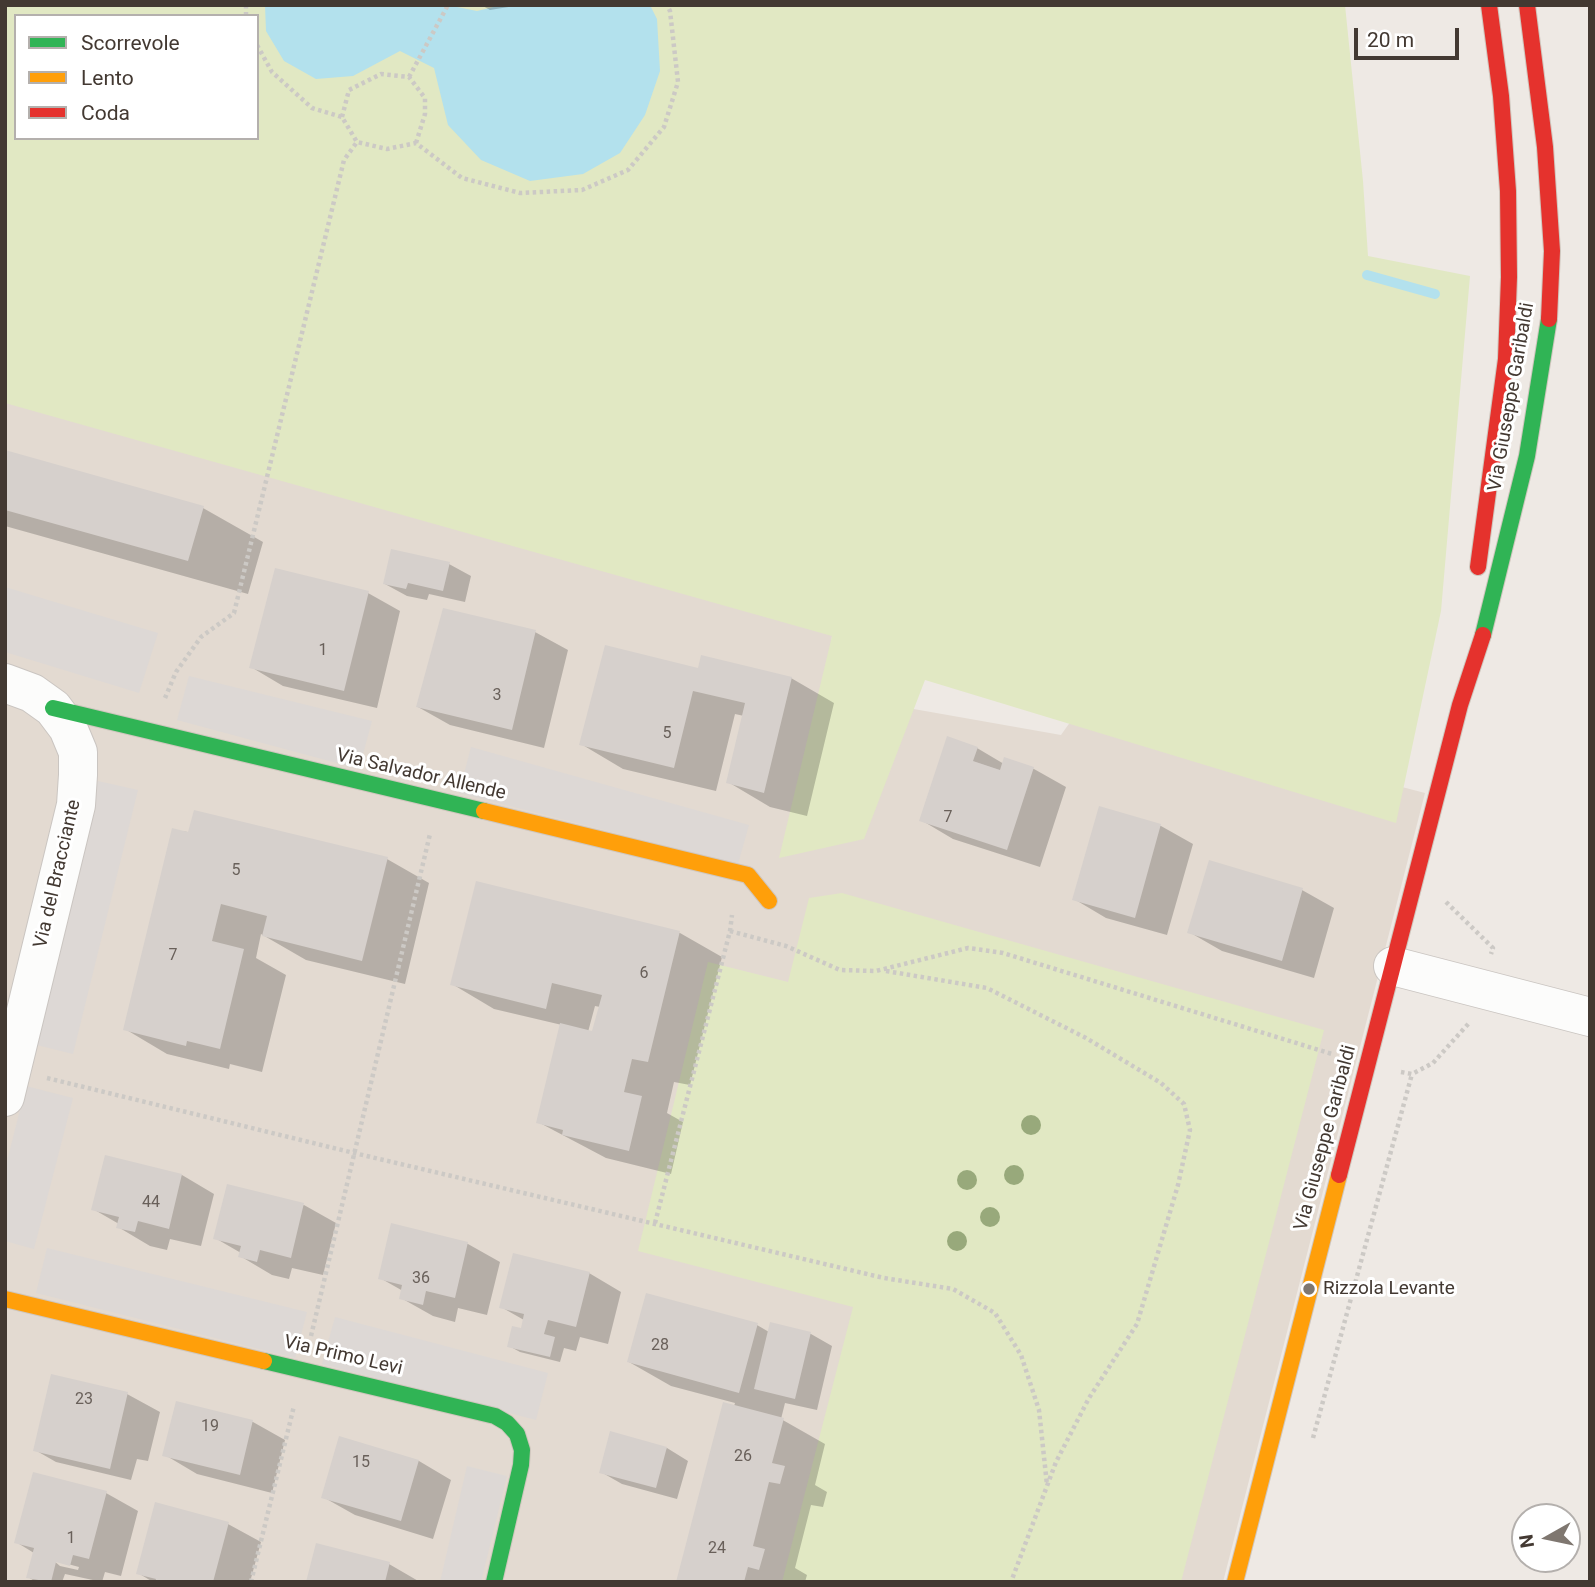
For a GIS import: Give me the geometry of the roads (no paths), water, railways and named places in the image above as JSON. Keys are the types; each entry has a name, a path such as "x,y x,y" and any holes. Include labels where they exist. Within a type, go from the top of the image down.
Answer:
{"street":[{"name":"Via Giuseppe Garibaldi","path":"1477,580 1506,359 1509,277 1508,191 1501,96 1489,5"},
{"name":"Via Giuseppe Garibaldi","path":"1235,1582 1460,705 1487,623 1527,456 1549,320 1552,251 1545,147 1527,5"},
{"name":"Via Giuseppe Garibaldi","path":"1460,705 1473,608"},
{"name":"Via del Bracciante","path":"5,683 32,693 53,708 68,728 78,752 76,804 8,1083"},
{"name":"Via Salvador Allende","path":"53,708 748,875 769,901"},
{"path":"1393,966 1590,1017"},
{"name":"Via Primo Levi","path":"5,1299 481,1410 495,1416 517,1434 522,1450 522,1465 494,1582"}],"water":[{"path":"265,5 447,5 477,11 502,5 650,5 657,19 660,71 645,115 620,153 583,174 530,181 481,160 448,125 434,68 400,51 353,76 316,79 284,61 266,31"}],"waterway":[{"path":"1367,275 1435,294"}],"place":[{"name":"Rizzola Levante","path":"1309,1289"}]}
